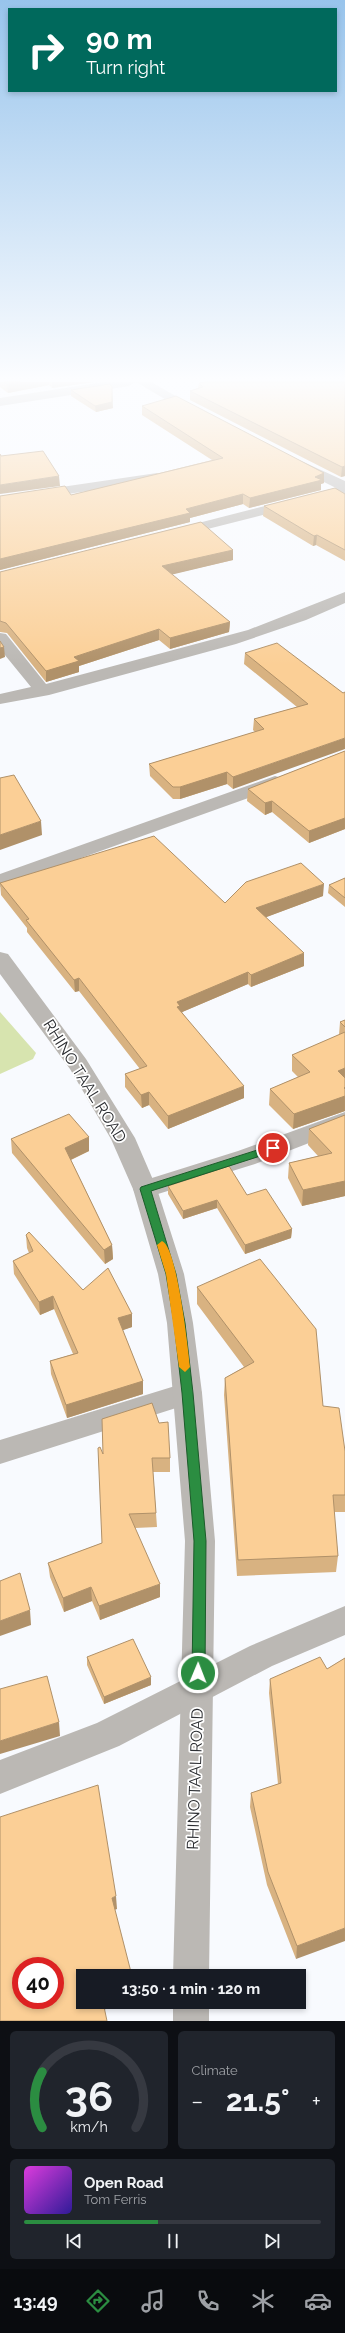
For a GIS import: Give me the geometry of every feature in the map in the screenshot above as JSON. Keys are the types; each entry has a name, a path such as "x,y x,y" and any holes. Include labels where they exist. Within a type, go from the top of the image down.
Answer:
{"street":[{"path":"0,500 157,476"},
{"path":"324,476 345,487"},
{"path":"160,537 345,490"},
{"path":"0,699 43,691 253,633 309,615 345,597"},
{"path":"0,638 43,691"},
{"path":"0,881 295,774"},
{"name":"RHINO TAAL ROAD","path":"0,958 78,1064 123,1138 145,1189 171,1274 180,1323 188,1393 200,1541 198,1687 191,1905 191,1969"},
{"path":"145,1189 228,1164 302,1138 345,1120"},
{"path":"0,1452 188,1393"},
{"path":"0,1777 107,1736 198,1687 261,1656 345,1620"},
{"path":"191,2009 191,2021"}],"green space":[{"path":"0,1012 36,1053 33,1059 0,1074"}],"building":[{"path":"0,476 57,476 0,485"},
{"path":"148,476 317,476 315,477 322,480 250,498 243,494 186,509 190,513 0,559 0,496 65,486 71,495"},
{"path":"335,488 345,494 345,550 317,535 314,536 264,506"},
{"path":"201,522 233,550 162,566 230,622 170,638 159,629 74,657 79,661 46,671 6,623 0,621 0,572"},
{"path":"0,641 4,647 0,648"},
{"path":"277,643 343,693 345,692 345,738 233,777 227,772 180,787 173,787 149,764 264,729 254,719 308,704 245,653"},
{"path":"345,751 345,818 309,831 272,801 265,803 248,789"},
{"path":"14,775 41,821 0,835 0,778"},
{"path":"154,836 225,903 246,882 301,863 324,884 256,908 304,953 251,975 248,972 177,1002 180,1006 177,1007 244,1086 168,1116 149,1092 141,1095 125,1074 147,1066 79,978 74,980 26,920 29,919 0,883"},
{"path":"345,878 345,898 329,885"},
{"path":"345,1020 345,1027 340,1022"},
{"path":"345,1032 345,1068 338,1071 345,1078 345,1096 294,1114 270,1089 310,1072 292,1055"},
{"path":"69,1114 89,1137 65,1148 112,1245 104,1250 11,1139"},
{"path":"345,1115 345,1181 303,1190 289,1163 332,1153 309,1129"},
{"path":"229,1166 247,1195 266,1189 292,1229 245,1245 217,1200 183,1211 168,1186"},
{"path":"29,1232 83,1290 108,1268 132,1314 118,1318 143,1381 66,1405 50,1361 78,1353 53,1296 39,1302 13,1261 33,1251 26,1235"},
{"path":"260,1259 316,1329 323,1406 339,1408 345,1451 345,1495 333,1495 338,1556 238,1560 225,1378 254,1362 197,1287"},
{"path":"152,1403 159,1423 168,1422 170,1458 152,1458 156,1513 129,1514 160,1584 99,1606 91,1587 63,1598 48,1563 102,1543 98,1448 100,1447 103,1454 102,1419"},
{"path":"20,1573 30,1610 0,1621 0,1581"},
{"path":"133,1639 151,1677 104,1697 87,1657"},
{"path":"320,1657 327,1669 345,1658 345,1928 297,1946 268,1872 251,1793 281,1783 270,1679"},
{"path":"47,1676 59,1722 0,1741 0,1689"},
{"path":"98,1785 116,1896 112,1898 130,1969 76,1969 76,2009 104,2009 107,2021 0,2021 0,1817"}],"slow traffic":[{"path":"162,1245 171,1274 180,1323 185,1367"}],"route":[{"path":"198,1673 200,1541 188,1393 180,1323 171,1274 145,1189 228,1164 273,1148"}]}
